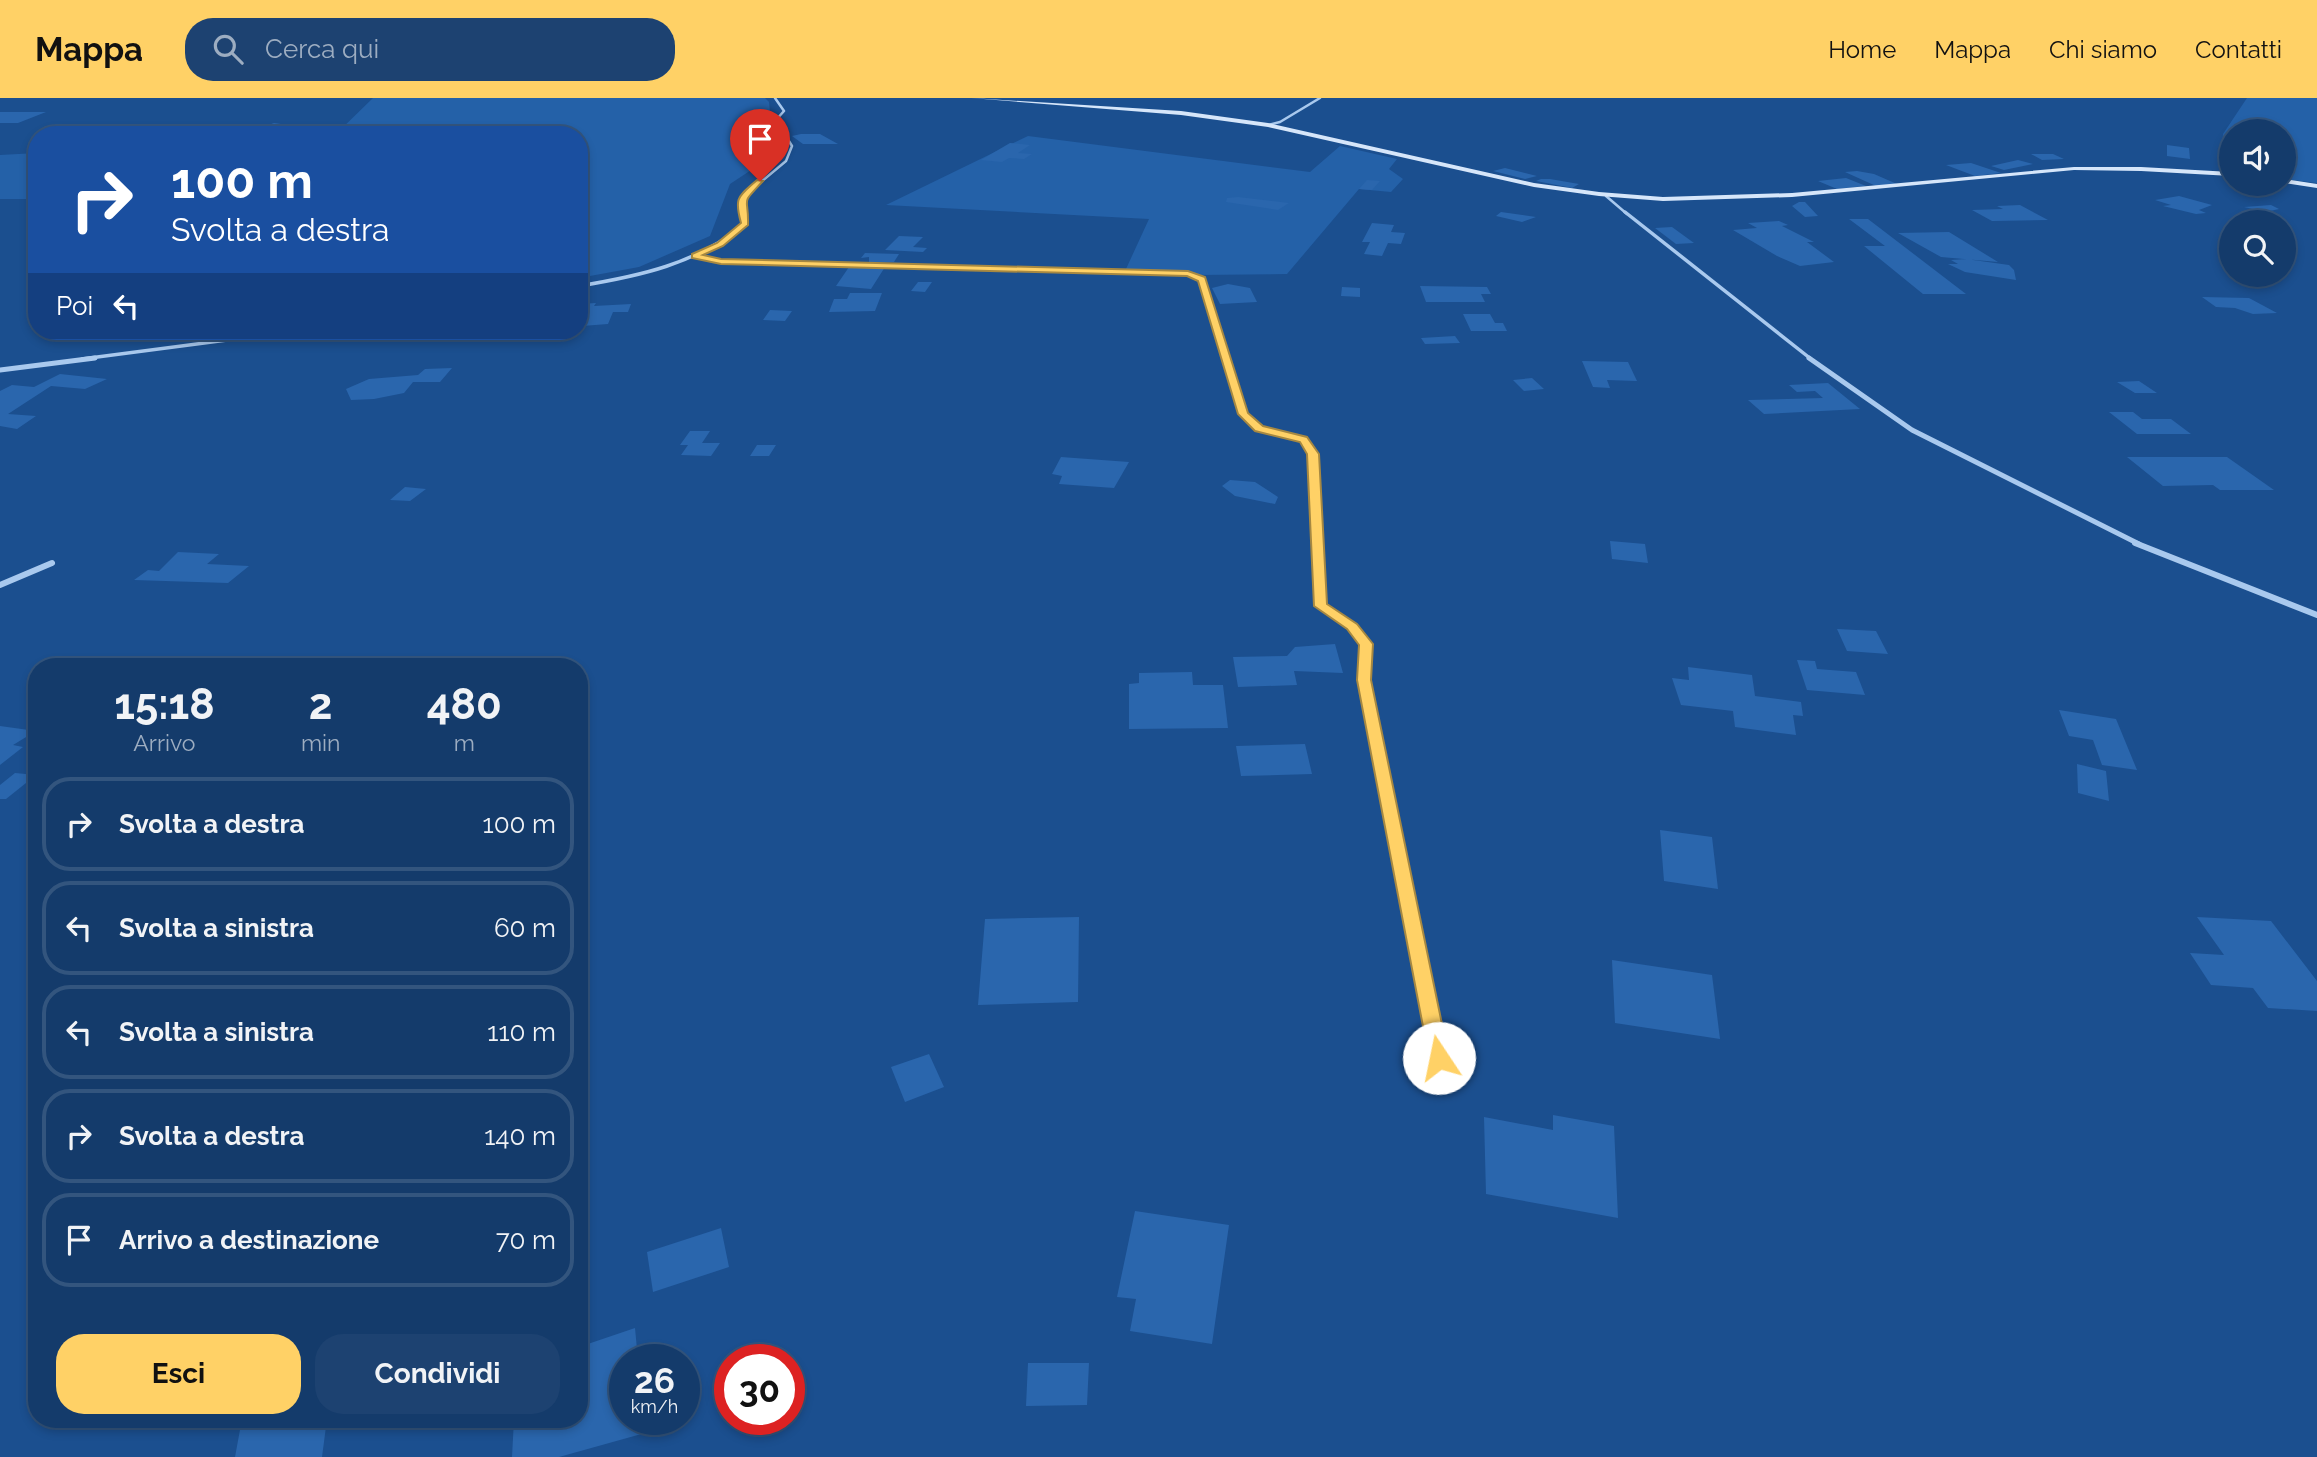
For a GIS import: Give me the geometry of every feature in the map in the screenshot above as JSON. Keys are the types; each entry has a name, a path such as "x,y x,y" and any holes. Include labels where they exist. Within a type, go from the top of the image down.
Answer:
{"main road":[{"path":"974,98 1181,113 1268,125 1534,185 1606,196 1701,199 1883,189 2053,170 2132,167 2219,173"},
{"path":"2296,183 2317,186"}],"street":[{"path":"588,284 655,273 720,244 745,223 740,205 742,198 786,161 791,153 792,146 777,125 776,120 784,111 775,98"},
{"path":"1268,125 1280,122 1320,98"},
{"path":"1606,196 1701,275 1847,386 1912,430 2142,546 2317,615"},
{"path":"695,256 721,262 1188,274 1202,279 1243,414 1259,429 1304,439 1313,454 1321,606 1352,626 1366,644 1364,680 1439,1058"},
{"path":"0,370 228,340"},
{"path":"0,585 51,563"}],"shaded area":[{"path":"373,98 765,98 769,102 774,155 730,184 710,236 639,267 588,276 588,126 344,126"},
{"path":"2247,98 2317,98 2317,183 2296,180 2296,119 2233,119"},
{"path":"1028,136 1310,172 1340,146 1397,159 1389,169 1403,179 1391,192 1359,189 1287,274 1196,275 1126,269 1149,219 886,205"},
{"path":"28,153 28,199 0,199 0,155"}],"building":[{"path":"0,112 46,112 18,123 0,123"},
{"path":"274,123 296,126 266,126"},
{"path":"820,134 838,144 803,144 792,136"},
{"path":"1010,143 1030,145 1018,153 1032,154 1024,159 1009,158 1002,162 981,160"},
{"path":"2167,145 2189,148 2190,159 2167,156"},
{"path":"2031,154 2053,154 2064,159 2042,160"},
{"path":"2018,160 2033,164 2004,170 1991,166"},
{"path":"1971,163 2001,173 1975,176 1946,165"},
{"path":"1505,168 1537,176 1525,179 1493,171"},
{"path":"1845,172 1874,174 1897,184 1876,186"},
{"path":"1846,178 1866,186 1837,189 1818,181"},
{"path":"1541,179 1579,184 1572,188 1536,181"},
{"path":"1367,180 1380,181 1372,190 1359,189"},
{"path":"2179,196 2212,205 2199,210 2206,213 2196,214 2163,206 2171,205 2155,200"},
{"path":"1227,198 1289,203 1278,210 1226,202"},
{"path":"1805,202 1818,216 1805,217 1792,206"},
{"path":"2020,205 2048,220 1992,221 1972,210 2003,209 1997,206"},
{"path":"2271,205 2279,209 2258,210 2244,207"},
{"path":"1501,212 1536,217 1522,222 1496,216"},
{"path":"1849,219 1868,219 1966,294 1923,294 1864,246 1885,246"},
{"path":"1779,221 1788,225 1782,226 1814,242 1807,242 1834,262 1800,266 1733,230 1757,228 1748,223"},
{"path":"1372,223 1394,225 1391,232 1405,233 1401,244 1388,243 1382,256 1364,254 1370,242 1362,242"},
{"path":"1672,227 1694,243 1676,244 1655,228"},
{"path":"1949,232 1998,262 1941,257 1898,233"},
{"path":"899,236 923,237 913,247 927,248 923,252 885,250"},
{"path":"865,253 899,254 894,262 869,262 869,257 861,258"},
{"path":"1966,259 2009,265 2014,270 2016,280 1965,272 1948,264 1958,264 1951,260"},
{"path":"849,267 885,267 871,289 836,286"},
{"path":"918,282 932,282 925,292 911,291"},
{"path":"1228,284 1250,288 1257,302 1220,304 1212,288"},
{"path":"1420,286 1487,287 1491,294 1481,294 1485,302 1426,302"},
{"path":"1342,287 1360,288 1360,297 1341,296"},
{"path":"850,293 882,293 875,311 829,312 834,299 847,299"},
{"path":"2202,297 2249,298 2277,313 2253,314 2235,308 2216,307"},
{"path":"588,303 596,303 594,306 631,304 628,312 613,312 608,324 588,326"},
{"path":"770,310 792,311 785,321 763,320"},
{"path":"1463,314 1490,314 1495,323 1503,323 1507,331 1471,331"},
{"path":"1455,336 1460,343 1425,344 1421,338"},
{"path":"1582,361 1628,362 1637,381 1607,380 1610,388 1593,387"},
{"path":"452,368 440,382 413,382 404,393 374,399 351,400 346,389 369,379 418,375 425,369"},
{"path":"60,374 107,379 85,389 51,386 8,414 36,416 17,429 0,426 0,391 12,385 34,387"},
{"path":"1532,378 1544,389 1524,391 1513,380"},
{"path":"2139,381 2157,393 2135,393 2117,382"},
{"path":"1828,383 1860,409 1764,414 1748,400 1823,398 1815,391 1797,392 1789,385"},
{"path":"2109,412 2133,412 2142,419 2171,419 2191,434 2137,434"},
{"path":"690,431 710,431 702,443 720,443 711,456 681,455 688,445 680,445"},
{"path":"757,445 776,445 769,456 750,456"},
{"path":"1061,457 1129,462 1114,488 1059,484 1062,476 1052,474"},
{"path":"2127,457 2227,457 2274,490 2220,490 2213,485 2163,486"},
{"path":"1230,480 1255,482 1278,497 1275,504 1235,496 1222,486"},
{"path":"405,487 426,489 410,501 390,500"},
{"path":"1610,541 1645,544 1648,563 1612,559"},
{"path":"178,552 219,554 207,564 249,566 228,583 134,580 148,570 159,571"},
{"path":"1837,629 1876,631 1888,654 1847,651"},
{"path":"1335,644 1343,673 1294,671 1297,685 1238,687 1233,657 1287,656 1295,647"},
{"path":"1797,660 1815,661 1817,669 1856,672 1865,695 1807,690"},
{"path":"1688,667 1752,675 1755,696 1801,702 1803,716 1793,715 1796,735 1735,727 1733,711 1681,705 1672,678 1689,680"},
{"path":"1192,672 1193,685 1223,685 1228,728 1129,729 1129,684 1139,683 1139,673"},
{"path":"2059,710 2116,719 2137,770 2102,765 2093,740 2069,736"},
{"path":"0,726 28,730 28,736 13,745 23,747 0,765"},
{"path":"1305,744 1312,774 1241,776 1236,746"},
{"path":"2077,764 2106,771 2109,801 2078,793"},
{"path":"15,773 28,774 28,781 6,799 0,799 0,785"},
{"path":"1660,830 1712,837 1718,889 1664,881"},
{"path":"1079,917 1078,1002 978,1005 985,919"},
{"path":"2197,917 2271,921 2317,981 2317,1011 2268,1008 2253,988 2211,985 2190,953 2224,955"},
{"path":"1612,960 1712,975 1720,1039 1615,1023"},
{"path":"929,1054 944,1087 905,1102 891,1067"},
{"path":"1553,1115 1614,1126 1618,1218 1486,1194 1484,1117 1553,1130"},
{"path":"1135,1211 1229,1225 1212,1344 1130,1331 1136,1299 1117,1297"},
{"path":"721,1228 729,1267 653,1292 647,1252"},
{"path":"635,1328 636,1344 609,1344 609,1435 638,1435 559,1457 512,1457 514,1428 588,1428 588,1344"},
{"path":"1028,1363 1089,1363 1087,1405 1026,1406"},
{"path":"240,1428 326,1428 322,1457 235,1457"}],"route":[{"path":"760,181 742,198 740,205 745,223 720,244 695,256 721,262 1188,274 1202,279 1243,414 1259,429 1304,439 1313,454 1321,606 1335,618 1352,626 1366,644 1364,680 1439,1058"}]}
